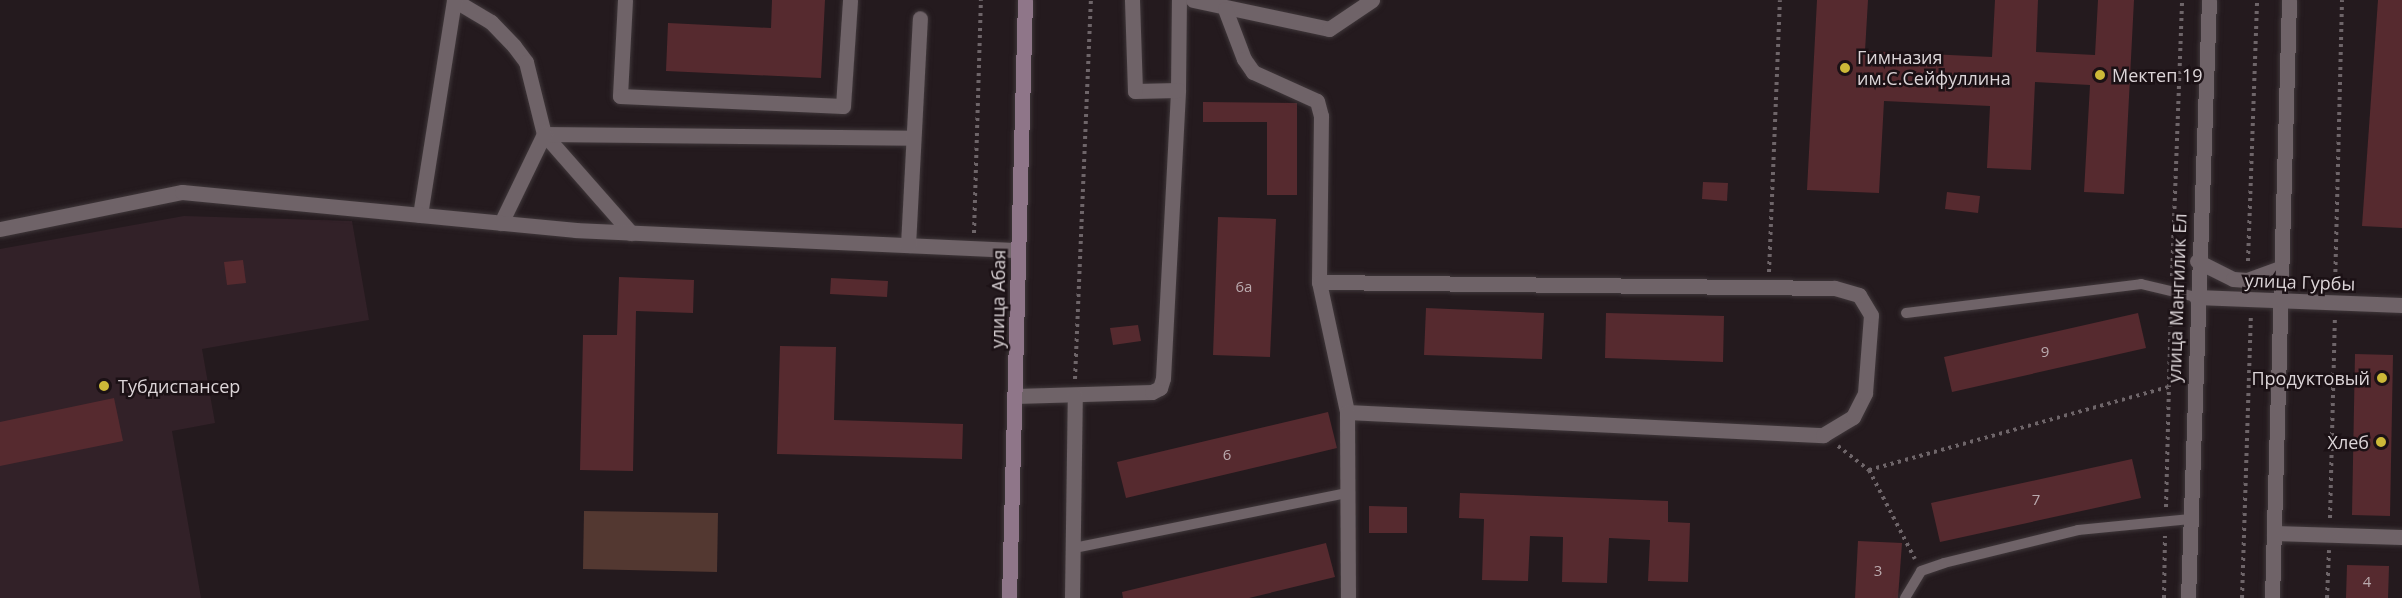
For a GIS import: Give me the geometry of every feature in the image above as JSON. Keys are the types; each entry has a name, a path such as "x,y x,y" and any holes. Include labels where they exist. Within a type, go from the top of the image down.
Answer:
{"street":[{"path":"420,215 454,0 491,22 526,62 544,134 631,233"},
{"path":"625,0 620,96 843,106 850,0"},
{"name":"улица Абая","path":"1009,598 1025,0"},
{"path":"1132,0 1135,91 1178,90"},
{"path":"1015,396 1152,392 1160,388 1178,90 1179,0"},
{"path":"1193,0 1223,4 1329,29 1372,0"},
{"name":"улица Мангилик Ел","path":"2188,598 2197,261 2209,0"},
{"path":"2272,598 2289,0"},
{"path":"1223,4 1244,59 1253,72 1317,101 1321,116 1318,282 1347,412 1348,598"},
{"path":"908,245 920,18"},
{"path":"544,134 913,138"},
{"path":"501,223 544,134"},
{"path":"0,229 182,192 501,223 631,233 1018,250"},
{"path":"2197,261 2233,279 2247,280 2280,268"},
{"path":"1318,282 1834,288 1859,296 1871,315 1865,393 1853,417 1823,435 1347,412"},
{"name":"улица Гурбы","path":"2196,297 2402,305"},
{"path":"1072,598 1075,395"},
{"path":"2274,533 2402,537"}],"lane":[{"path":"1906,313 2141,284 2196,297"},
{"path":"1074,548 1348,493"},
{"path":"1905,598 1921,571 2078,530 2190,519"}],"path":[{"path":"974,248 981,0"},
{"path":"1075,395 1091,0"},
{"path":"1769,287 1780,0"},
{"path":"2247,280 2258,0"},
{"path":"2242,598 2252,299"},
{"path":"1869,470 2169,387"},
{"path":"1823,435 1869,470 1921,571"}],"shaded area":[{"name":"Тубдиспансер","path":"184,216 352,221 369,320 202,349 215,423 172,431 201,598 0,598 0,249"},
{"path":"584,511 718,513 717,572 583,569"}],"building":[{"path":"772,0 825,0 821,78 666,71 668,23 771,28"},
{"path":"1817,0 1868,0 1865,51 1992,57 1995,0 2038,0 2036,52 2095,55 2098,0 2134,0 2124,194 2084,192 2090,85 2035,82 2031,170 1987,168 1990,106 1884,101 1879,193 1807,190"},
{"path":"2378,0 2402,0 2402,228 2362,226"},
{"path":"1203,102 1297,103 1297,195 1267,195 1267,122 1203,122"},
{"path":"1703,182 1728,183 1727,201 1702,199"},
{"path":"1947,192 1980,196 1978,213 1945,209"},
{"path":"1218,217 1276,219 1270,357 1213,355"},
{"path":"243,260 246,283 227,285 224,262"},
{"path":"619,277 694,280 693,313 636,311 633,471 580,470 583,335 617,335"},
{"path":"831,278 888,281 887,297 830,294"},
{"path":"1426,308 1544,313 1542,359 1424,355"},
{"path":"1606,313 1724,316 1723,362 1605,358"},
{"path":"2138,313 2146,348 1952,392 1944,357"},
{"path":"1138,325 1141,341 1113,345 1110,328"},
{"path":"780,346 836,347 834,420 963,424 962,459 777,454"},
{"path":"2355,354 2393,355 2390,516 2352,515"},
{"path":"114,398 123,441 0,466 0,422"},
{"path":"1328,412 1337,448 1126,498 1117,462"},
{"path":"2132,459 2141,498 1940,542 1931,503"},
{"path":"1460,493 1668,501 1668,522 1690,523 1688,582 1648,581 1650,540 1609,538 1607,583 1562,582 1563,537 1530,536 1528,581 1482,580 1484,519 1459,518"},
{"path":"1369,506 1407,507 1407,533 1369,533"},
{"path":"1858,541 1902,543 1898,598 1855,598"},
{"path":"1326,543 1335,577 1249,598 1123,598 1122,592"},
{"path":"2347,565 2389,566 2388,598 2346,598"}],"place":[{"name":"Гимназия им.С.Сейфуллина","path":"1845,68"},
{"name":"Мектеп 19","path":"2100,75"},
{"name":"Продуктовый","path":"2382,378"},
{"name":"Тубдиспансер","path":"104,386"},
{"name":"Хлеб","path":"2381,442"}]}
